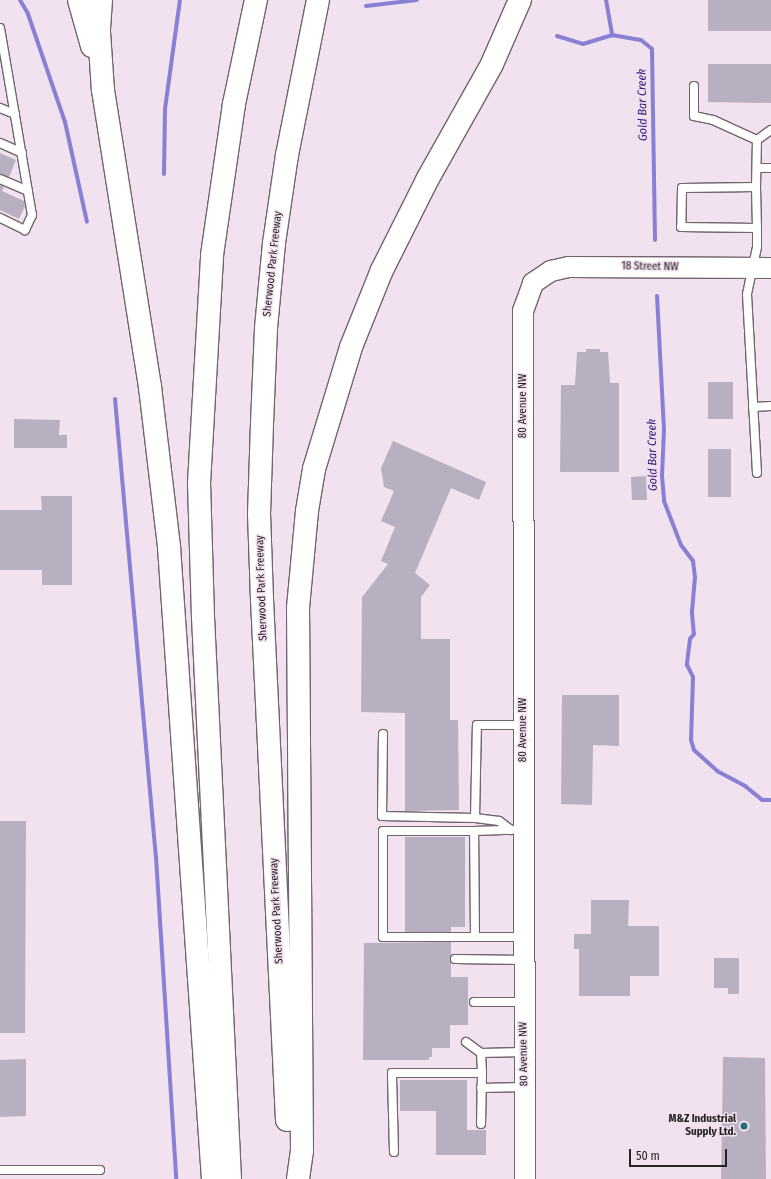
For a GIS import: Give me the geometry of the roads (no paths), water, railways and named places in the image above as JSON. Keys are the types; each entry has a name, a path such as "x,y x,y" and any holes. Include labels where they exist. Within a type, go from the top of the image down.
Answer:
{"highway":[{"path":"79,0 103,90"},
{"path":"100,0 99,32 103,90 150,387 169,547 213,1179"},
{"path":"230,1179 205,648 199,483 212,255 234,104 256,0"},
{"name":"Sherwood Park Freeway","path":"290,1179 259,514 266,328 274,243 289,147 318,0"},
{"path":"298,1179 302,1151 298,608 306,511 314,469 351,347 382,270 427,180 492,64 520,0"}],"street":[{"name":"18 Street NW","path":"533,283 550,271 569,267 761,268"},
{"name":"80 Avenue NW","path":"525,1179 524,937 517,831 524,725 523,311 533,283"}],"lane":[{"path":"0,28 9,73 32,215 25,230 0,218"},
{"path":"0,70 9,73"},
{"path":"694,86 694,116 713,120 757,140"},
{"path":"0,108 15,114"},
{"path":"757,140 771,130"},
{"path":"757,140 757,247 761,268 747,294 757,473"},
{"path":"0,143 22,153"},
{"path":"757,168 771,168"},
{"path":"0,179 28,191"},
{"path":"756,187 682,188 681,227 757,228"},
{"path":"753,407 771,406"},
{"path":"475,818 477,725 524,725"},
{"path":"383,734 382,816 475,818 499,821 517,831"},
{"path":"517,831 383,831 383,938 524,937"},
{"path":"474,831 475,937"},
{"path":"455,959 524,960"},
{"path":"474,1002 524,1002"},
{"path":"466,1042 482,1053 524,1052"},
{"path":"481,1124 482,1053"},
{"path":"394,1152 392,1073 482,1073"},
{"path":"482,1088 525,1087"},
{"path":"0,1170 100,1170"}],"waterway":[{"path":"20,0 28,14 65,122 87,222"},
{"path":"164,174 165,109 180,0"},
{"path":"366,6 417,0"},
{"name":"Gold Bar Creek","path":"606,0 612,35 641,40 652,49 655,240"},
{"path":"557,36 583,44 612,35"},
{"name":"Gold Bar Creek","path":"657,296 664,430 662,476 664,501 681,545 693,561 695,577 692,613 694,634 690,639 687,665 693,677 691,740 694,750 717,771 745,786 762,800 771,800"},
{"path":"115,399 156,857 176,1179"}],"place":[{"name":"M&Z Industrial Supply Ltd.","path":"744,1126"}]}
